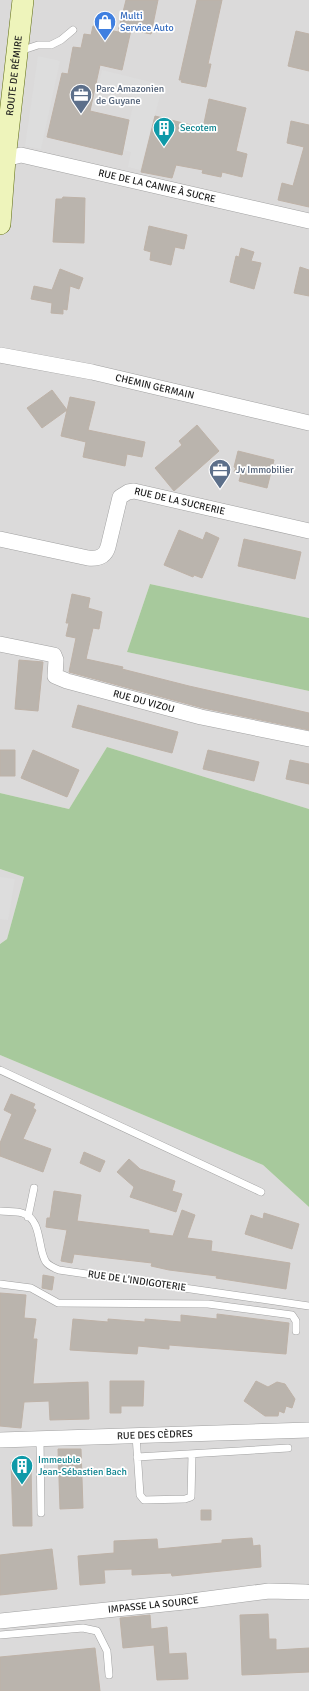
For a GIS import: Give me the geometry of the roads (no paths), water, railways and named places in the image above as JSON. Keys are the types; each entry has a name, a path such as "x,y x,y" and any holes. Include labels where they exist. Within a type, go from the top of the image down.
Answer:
{"main road":[{"name":"ROUTE DE RÉMIRE","path":"0,224 5,159 23,0"}],"street":[{"name":"RUE DE LA CANNE À SUCRE","path":"5,159 21,155 309,221"},
{"name":"CHEMIN GERMAIN","path":"0,354 92,372 309,424"},
{"name":"RUE DE LA SUCRERIE","path":"0,539 88,558 100,557 106,553 108,548 120,497 128,492 134,491 309,531"},
{"name":"RUE DU VIZOU","path":"0,644 54,654 56,660 55,676 67,682 201,717 309,739"},
{"name":"RUE DES CÈDRES","path":"0,1440 309,1430"},
{"name":"IMPASSE LA SOURCE","path":"0,1621 184,1602 269,1591 307,1592"}],"lane":[{"path":"18,51 38,45 51,44 61,40 72,30"},
{"path":"0,1070 261,1192"},
{"path":"0,1211 23,1213 28,1217 34,1188"},
{"name":"RUE DE L'INDIGOTERIE","path":"28,1217 33,1221 40,1236 45,1261 51,1267 59,1270 309,1306"},
{"path":"0,1284 31,1288 58,1304 208,1304 292,1315 296,1321 296,1331"},
{"path":"136,1435 140,1495 144,1500 185,1500 191,1497 192,1455"},
{"path":"40,1439 41,1513"},
{"path":"137,1457 192,1455 288,1448"},
{"path":"0,1635 82,1628 97,1631 107,1651 109,1675"}],"place":[{"name":"Multi Service Auto","path":"105,42"},
{"name":"Parc Amazonien de Guyane","path":"81,114"},
{"name":"Secotem","path":"164,148"},
{"name":"Jv Immobilier","path":"220,490"},
{"name":"Immeuble Jean-Sébastien Bach","path":"22,1486"}]}
